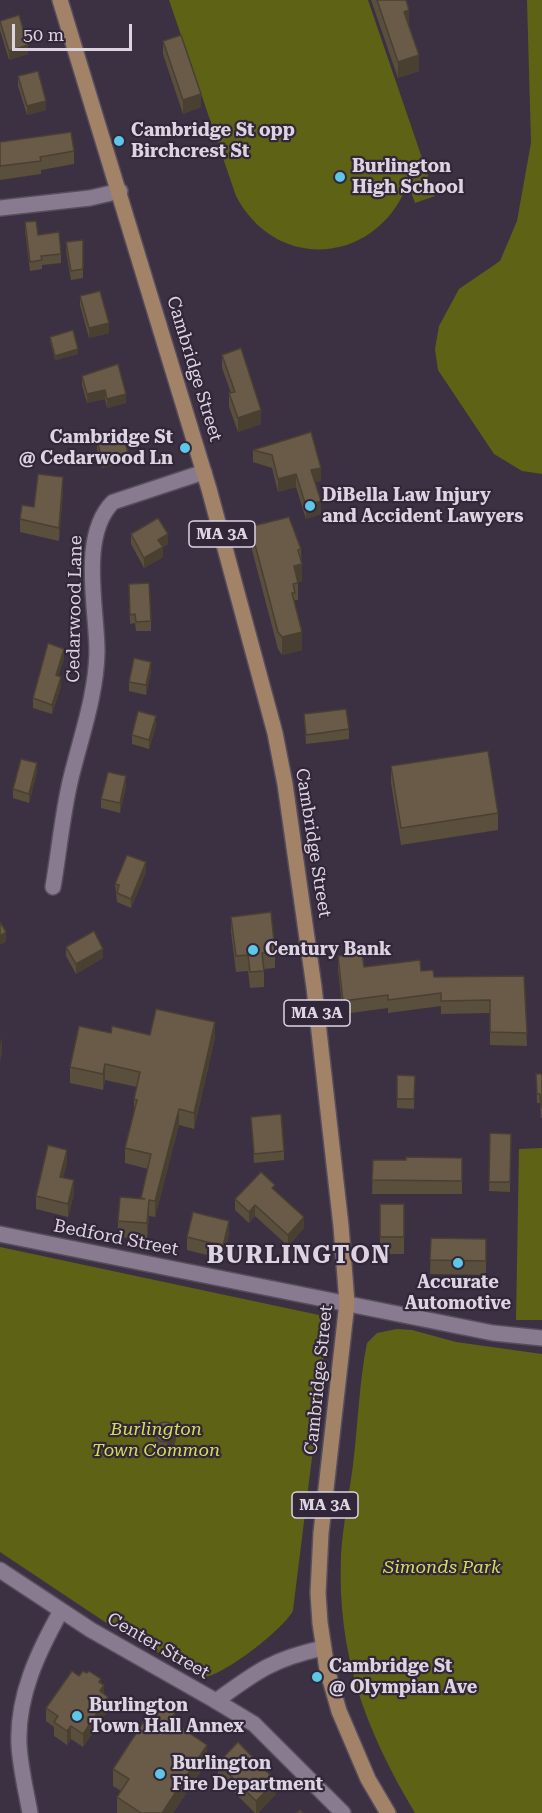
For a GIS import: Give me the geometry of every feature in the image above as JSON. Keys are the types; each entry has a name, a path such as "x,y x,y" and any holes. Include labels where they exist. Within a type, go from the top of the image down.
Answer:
{"main road":[{"name":"Cambridge Street","path":"60,0 204,472 275,733 285,784 314,987 341,1226 347,1303 318,1575 324,1648 333,1691 346,1731 368,1779 388,1813"}],"street":[{"path":"0,207 93,198 120,191"},
{"name":"Cedarwood Lane","path":"53,887 69,784 95,678 94,547 97,525 104,511 113,502 204,472"},
{"name":"Bedford Street","path":"0,1234 517,1337 542,1338"},
{"name":"Center Street","path":"0,1570 61,1611 254,1724 343,1813"},
{"path":"30,1813 19,1752 21,1709 43,1646 61,1611"},
{"path":"216,1701 266,1665 291,1655 324,1648"}],"green space":[{"path":"169,0 368,0 435,196 415,203 408,183 394,210 374,230 351,243 326,249 301,248 276,238 254,221 236,196"},
{"path":"527,0 542,0 542,474 522,471 494,454 438,370 435,349 439,326 459,289 500,261 517,221 531,143"},
{"path":"542,1148 542,1320 516,1320 519,1149"},
{"name":"Burlington Town Common","path":"0,1247 319,1315 324,1333 323,1369 293,1610 288,1618 265,1640 221,1671 201,1677 105,1622 0,1552"},
{"name":"Simonds Park","path":"397,1329 412,1330 456,1342 542,1354 542,1813 415,1813 382,1751 358,1690 349,1658 344,1626 341,1591 342,1544 367,1343 377,1333"}],"building":[{"path":"377,0 406,0 409,10 404,12 419,55 398,62"},
{"path":"19,15 28,45 9,51 0,21"},
{"path":"181,35 201,94 183,100 163,41"},
{"path":"38,71 46,101 27,106 18,76"},
{"path":"71,132 74,151 40,157 41,161 0,166 0,142"},
{"path":"36,221 38,235 59,232 61,254 41,256 42,260 30,262 25,222"},
{"path":"83,240 83,269 71,271 66,242"},
{"path":"100,291 109,323 89,328 80,296"},
{"path":"73,330 78,349 55,356 50,337"},
{"path":"241,348 261,410 238,418 229,393 235,392 222,355"},
{"path":"118,364 126,394 107,399 105,390 87,394 82,376"},
{"path":"311,432 321,468 311,470 321,501 306,506 296,474 278,479 272,455 253,450"},
{"path":"122,433 128,452 102,459 97,440"},
{"path":"38,474 63,477 59,528 20,519 22,505 34,507"},
{"path":"289,517 301,549 298,550 302,564 294,566 298,583 293,584 295,593 292,593 302,632 282,637 278,632 252,533 255,533 253,526"},
{"path":"158,518 168,534 158,540 163,547 144,558 131,534"},
{"path":"149,583 151,621 136,622 135,614 130,615 129,584"},
{"path":"48,643 64,649 56,675 61,677 52,705 33,698"},
{"path":"134,658 151,662 146,685 129,682"},
{"path":"346,709 349,729 306,735 304,714"},
{"path":"138,711 156,716 149,740 132,735"},
{"path":"488,751 498,813 401,828 391,766"},
{"path":"21,759 37,763 29,794 13,789"},
{"path":"108,772 126,776 120,803 101,799"},
{"path":"127,855 146,862 131,899 117,893 119,885 115,884"},
{"name":"Century Bank","path":"271,912 275,952 262,953 264,971 250,972 248,955 236,956 231,917"},
{"path":"0,922 6,932 0,936"},
{"path":"94,931 103,949 76,964 66,947"},
{"path":"362,953 364,967 420,960 421,971 433,970 434,977 524,976 527,1033 490,1032 490,1000 441,1001 441,993 388,1000 388,995 343,1001 338,956"},
{"path":"156,1009 215,1022 194,1113 179,1109 155,1201 149,1200 147,1223 118,1221 120,1197 145,1199 141,1198 151,1154 125,1148 137,1100 134,1099 140,1072 105,1064 103,1074 70,1067 79,1026 111,1033 112,1026 150,1035"},
{"path":"536,1074 542,1074 542,1108 540,1094 537,1094"},
{"path":"397,1075 415,1076 414,1099 397,1099"},
{"path":"281,1114 284,1151 254,1154 251,1117"},
{"path":"490,1133 511,1134 510,1182 489,1182"},
{"path":"48,1145 67,1150 60,1177 74,1180 68,1204 36,1196"},
{"path":"406,1157 462,1158 462,1181 372,1180 373,1160 406,1160"},
{"path":"261,1172 275,1185 272,1188 304,1217 288,1235 255,1205 249,1212 235,1199"},
{"path":"380,1204 404,1204 404,1237 380,1237"},
{"path":"193,1212 229,1221 223,1246 187,1237"},
{"path":"431,1238 486,1239 486,1261 430,1260"},
{"path":"161,1422 169,1422 175,1428 175,1436 169,1442 161,1442 155,1436 155,1428"},
{"name":"Burlington Town Hall Annex","path":"72,1671 79,1676 83,1671 87,1673 89,1671 101,1679 99,1682 104,1685 100,1691 108,1697 83,1734 71,1726 67,1731 54,1722 58,1716 46,1708"},
{"name":"Burlington Fire Department","path":"157,1701 175,1713 170,1720 207,1745 162,1813 141,1813 117,1797 129,1779 113,1769"},
{"path":"238,1742 276,1781 256,1801 218,1763"}],"place":[{"name":"Cambridge St opp Birchcrest St","path":"119,141"},
{"name":"Burlington High School","path":"340,177"},
{"name":"Cambridge St @ Cedarwood Ln","path":"185,448"},
{"name":"DiBella Law Injury and Accident Lawyers","path":"310,506"},
{"name":"Century Bank","path":"253,950"},
{"name":"Accurate Automotive","path":"458,1263"},
{"name":"Cambridge St @ Olympian Ave","path":"317,1677"},
{"name":"Burlington Town Hall Annex","path":"77,1716"},
{"name":"Burlington Fire Department","path":"160,1774"}],"district":[{"name":"BURLINGTON","path":"299,1256"}]}
